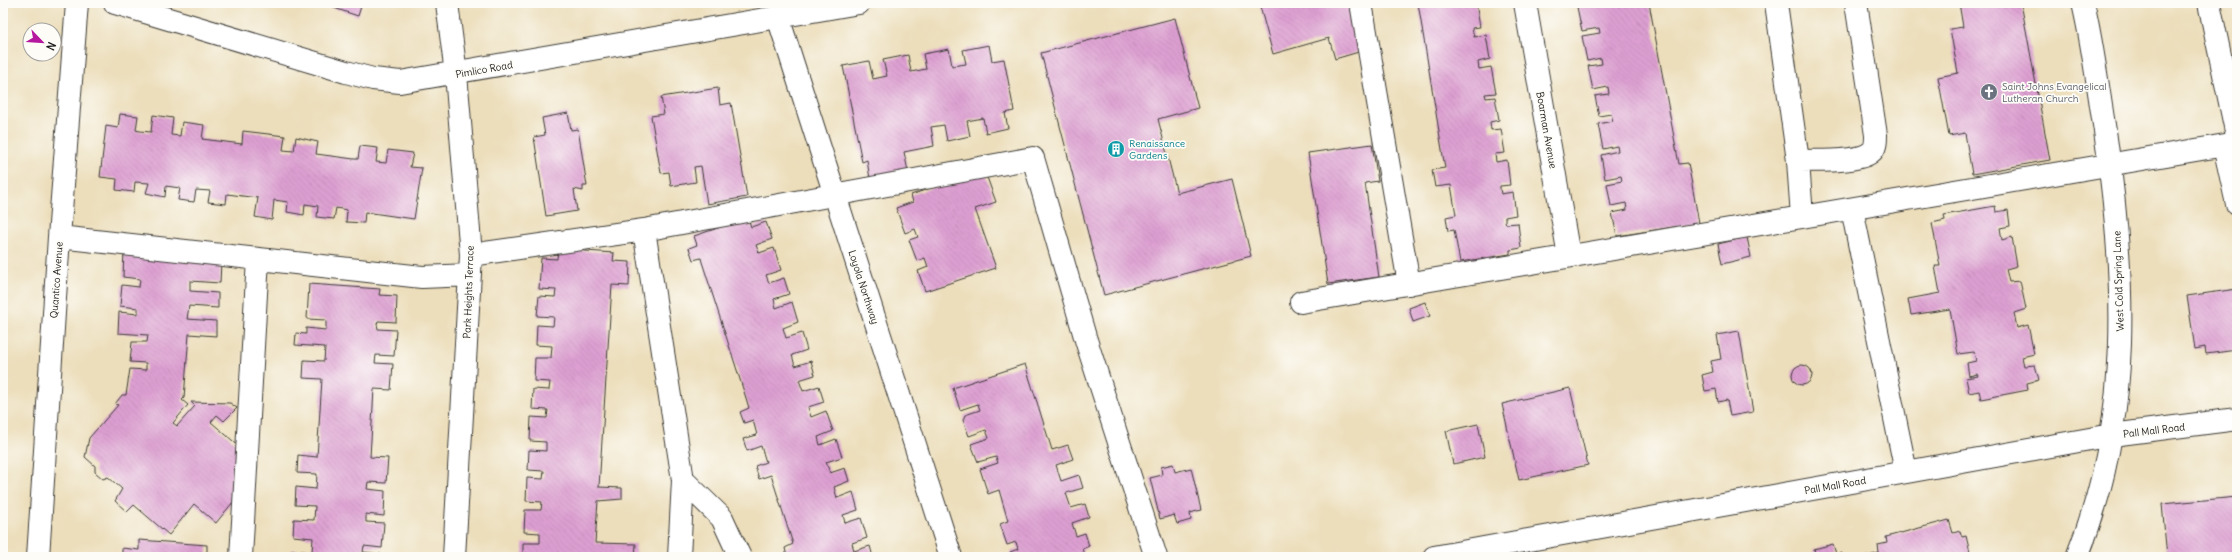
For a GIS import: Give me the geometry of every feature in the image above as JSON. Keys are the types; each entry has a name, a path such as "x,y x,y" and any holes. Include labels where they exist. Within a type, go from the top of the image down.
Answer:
{"street":[{"name":"Quantico Avenue","path":"38,557 59,237 77,3"},
{"name":"Pimlico Road","path":"115,3 373,79 400,82 456,74 859,3"},
{"name":"Park Heights Terrace","path":"447,3 456,74 470,265 454,557"},
{"path":"1361,3 1409,284"},
{"name":"Boarman Avenue","path":"1525,3 1569,256"},
{"path":"1776,3 1798,161 1802,217"},
{"path":"1798,161 1852,159 1867,155 1875,146 1876,135 1856,3"},
{"name":"West Cold Spring Lane","path":"2077,557 2087,532 2112,435 2120,366 2120,288 2115,205 2083,3"},
{"path":"2209,3 2233,142 2237,204"},
{"name":"Loyola Northway","path":"778,17 834,196 951,557"},
{"path":"1302,302 2110,166 2233,142"},
{"path":"59,237 422,277 470,265 644,230 1033,158 1086,340 1156,557"},
{"path":"1852,209 1906,472"},
{"path":"644,230 683,480 678,557"},
{"path":"241,557 258,259"},
{"name":"Pall Mall Road","path":"1434,557 2112,435 2237,419"},
{"path":"683,480 722,518 740,557"}],"building":[{"path":"335,3 362,3 358,16 334,8"},
{"path":"1259,3 1349,3 1362,51 1335,59 1329,38 1273,54"},
{"path":"1418,3 1476,3 1480,27 1472,28 1474,37 1486,35 1490,59 1478,62 1479,69 1491,67 1496,93 1485,94 1486,98 1495,97 1499,120 1490,122 1491,130 1501,129 1505,153 1495,154 1496,162 1507,160 1510,185 1500,186 1500,189 1501,194 1513,192 1516,215 1505,217 1505,221 1506,224 1518,223 1521,248 1510,250 1510,254 1460,262 1454,230 1448,231 1446,217 1456,215 1451,185 1435,187 1432,170 1445,168"},
{"path":"1593,3 1649,3 1679,164 1688,163 1699,223 1617,236 1612,213 1627,210 1626,203 1611,206 1607,184 1622,181 1621,176 1605,179 1601,155 1618,151 1617,146 1603,149 1598,124 1613,121 1611,114 1599,116 1595,96 1609,94 1608,87 1593,90 1588,66 1602,64 1601,58 1587,61 1582,36 1600,33 1599,28 1582,31 1577,7"},
{"name":"Saint Johns Evangelical Lutheran Church","path":"1959,3 2021,3 2050,160 1972,174 1965,133 1949,136 1938,77 1958,73 1950,29 1963,27"},
{"name":"Renaissance Gardens","path":"1175,18 1198,108 1158,119 1177,193 1232,179 1251,256 1104,295 1041,53"},
{"path":"989,45 992,61 1004,59 1014,111 1005,113 1008,128 986,133 983,118 967,121 970,136 947,141 944,125 931,127 934,146 904,152 908,171 870,179 867,160 862,162 843,66 869,61 873,79 887,76 883,60 908,55 911,72 926,69 923,54 949,49 952,66 966,64 963,50"},
{"path":"718,88 720,105 731,103 747,197 707,204 701,166 694,167 696,182 671,186 669,172 661,173 651,116 664,114 661,97"},
{"path":"568,113 571,130 578,129 587,186 583,186 583,191 574,189 577,211 546,216 534,137 545,135 542,118"},
{"path":"120,114 138,116 136,130 140,131 151,132 153,115 173,118 171,135 180,136 182,122 204,125 202,139 242,144 243,131 285,136 283,150 294,151 296,137 318,142 316,154 358,159 360,146 378,148 376,162 386,163 388,150 413,153 410,167 422,168 414,219 365,212 364,223 346,222 347,210 336,208 334,219 317,217 318,206 305,204 304,215 287,212 288,202 274,200 272,220 255,217 258,198 227,194 226,204 208,202 210,191 196,190 194,202 178,200 180,188 166,186 165,197 146,193 149,183 135,182 134,192 116,190 117,179 100,177 106,126 118,128"},
{"path":"1372,144 1378,181 1365,183 1379,277 1328,284 1308,153"},
{"path":"984,169 996,202 975,209 996,268 925,291 918,271 928,267 925,258 917,261 909,240 918,237 915,229 905,233 896,208 913,202 911,195"},
{"path":"1995,206 1996,212 2008,210 2010,226 2000,228 2002,240 2012,237 2017,266 2006,269 2009,282 2020,281 2026,309 2014,313 2017,328 2028,325 2034,354 2022,357 2024,366 2035,365 2039,380 2027,383 2028,390 1981,399 1979,391 1969,393 1966,378 1978,376 1977,374 1969,376 1967,363 1976,361 1974,352 1958,354 1950,309 1911,315 1908,299 1940,293 1935,266 1940,266 1932,223 1945,220 1944,215"},
{"path":"748,218 751,227 766,222 772,239 756,245 759,253 774,248 781,270 766,275 769,283 784,278 789,294 774,299 776,308 792,302 798,322 783,328 786,338 802,333 807,350 792,355 795,366 811,361 815,375 799,380 803,391 819,386 824,402 808,407 811,417 826,411 833,431 818,437 820,445 836,439 842,457 826,462 830,473 845,468 849,481 834,487 837,498 853,492 858,510 843,515 845,523 861,518 867,538 852,543 854,551 870,546 873,557 787,557 785,548 793,544 771,475 759,479 755,466 766,462 761,446 747,451 743,439 757,435 753,420 744,423 740,412 749,408 746,398 701,258 693,260 689,248 697,245 694,236"},
{"path":"1747,237 1751,257 1722,264 1718,244"},
{"path":"558,249 614,253 613,261 630,262 629,286 612,285 599,487 622,488 622,499 598,501 595,543 636,544 635,557 523,557 523,543 540,543 540,533 524,532 525,510 541,510 542,502 526,501 527,478 543,479 544,471 528,470 529,450 546,451 546,442 530,441 531,417 547,418 548,410 532,409 533,389 549,390 550,382 534,381 535,358 551,358 552,346 536,345 537,325 553,326 554,317 537,316 539,296 555,297 556,290 539,289 541,258 557,259"},
{"path":"124,250 221,262 220,283 190,281 190,291 218,293 218,308 189,306 187,319 216,321 216,336 189,334 184,398 182,400 188,405 173,423 177,426 195,406 191,402 230,403 237,408 224,421 217,415 211,422 240,447 237,497 216,523 194,504 169,535 134,505 127,512 115,501 122,489 108,477 103,479 95,472 95,466 85,457 89,438 118,405 115,404 122,395 126,395 130,369 146,370 146,363 130,362 132,342 147,342 148,335 118,333 119,312 138,314 138,308 120,306 122,285 139,287 140,279 123,277"},
{"path":"309,284 380,289 379,295 397,296 396,322 378,321 377,324 378,329 396,330 394,356 376,355 375,363 393,364 391,390 374,389 370,457 388,458 386,483 368,482 367,489 385,491 384,516 366,514 366,522 384,523 382,548 364,546 363,552 381,554 381,557 292,557 292,550 312,552 313,538 293,536 294,519 314,520 315,506 295,505 296,487 316,489 317,474 297,473 298,455 317,457 322,379 303,378 304,360 324,361 325,347 295,345 296,333 306,334 306,328 326,330 326,320 307,319"},
{"path":"2237,289 2237,350 2206,354 2205,347 2195,349 2187,296"},
{"path":"1425,302 1430,316 1413,322 1409,308"},
{"path":"1739,331 1753,412 1730,416 1727,400 1718,402 1716,389 1705,391 1702,375 1713,372 1711,361 1721,359 1717,335"},
{"path":"1025,364 1052,450 1068,445 1073,459 1056,465 1061,481 1079,475 1083,488 1066,493 1071,508 1085,504 1089,517 1072,523 1076,536 1085,533 1089,546 1082,549 1085,556 1011,557 1010,552 1018,549 1016,542 1007,545 1000,524 1008,521 999,490 988,494 980,469 998,463 996,457 978,462 971,444 989,438 986,430 969,436 963,420 965,415 980,410 978,404 960,410 953,388"},
{"path":"1798,365 1806,365 1812,371 1812,379 1806,385 1798,385 1792,379 1792,371"},
{"path":"1570,388 1588,465 1519,480 1502,404"},
{"path":"1478,424 1485,457 1453,464 1446,431"},
{"path":"1173,464 1175,472 1191,468 1201,510 1190,513 1191,520 1177,524 1174,515 1160,519 1150,478 1162,475 1161,467"},
{"path":"2237,497 2237,557 2167,557 2162,504"},
{"path":"1949,520 1953,533 1960,531 1962,537 1966,536 1971,557 1864,557 1879,553 1878,545 1887,543 1886,537"},
{"path":"139,540 207,545 207,557 122,557 122,548 139,550"},
{"path":"1833,544 1836,554 1842,553 1843,557 1816,557 1814,549"}],"place":[{"name":"Saint Johns Evangelical Lutheran Church","path":"1989,92"},
{"name":"Renaissance Gardens","path":"1116,149"}]}
